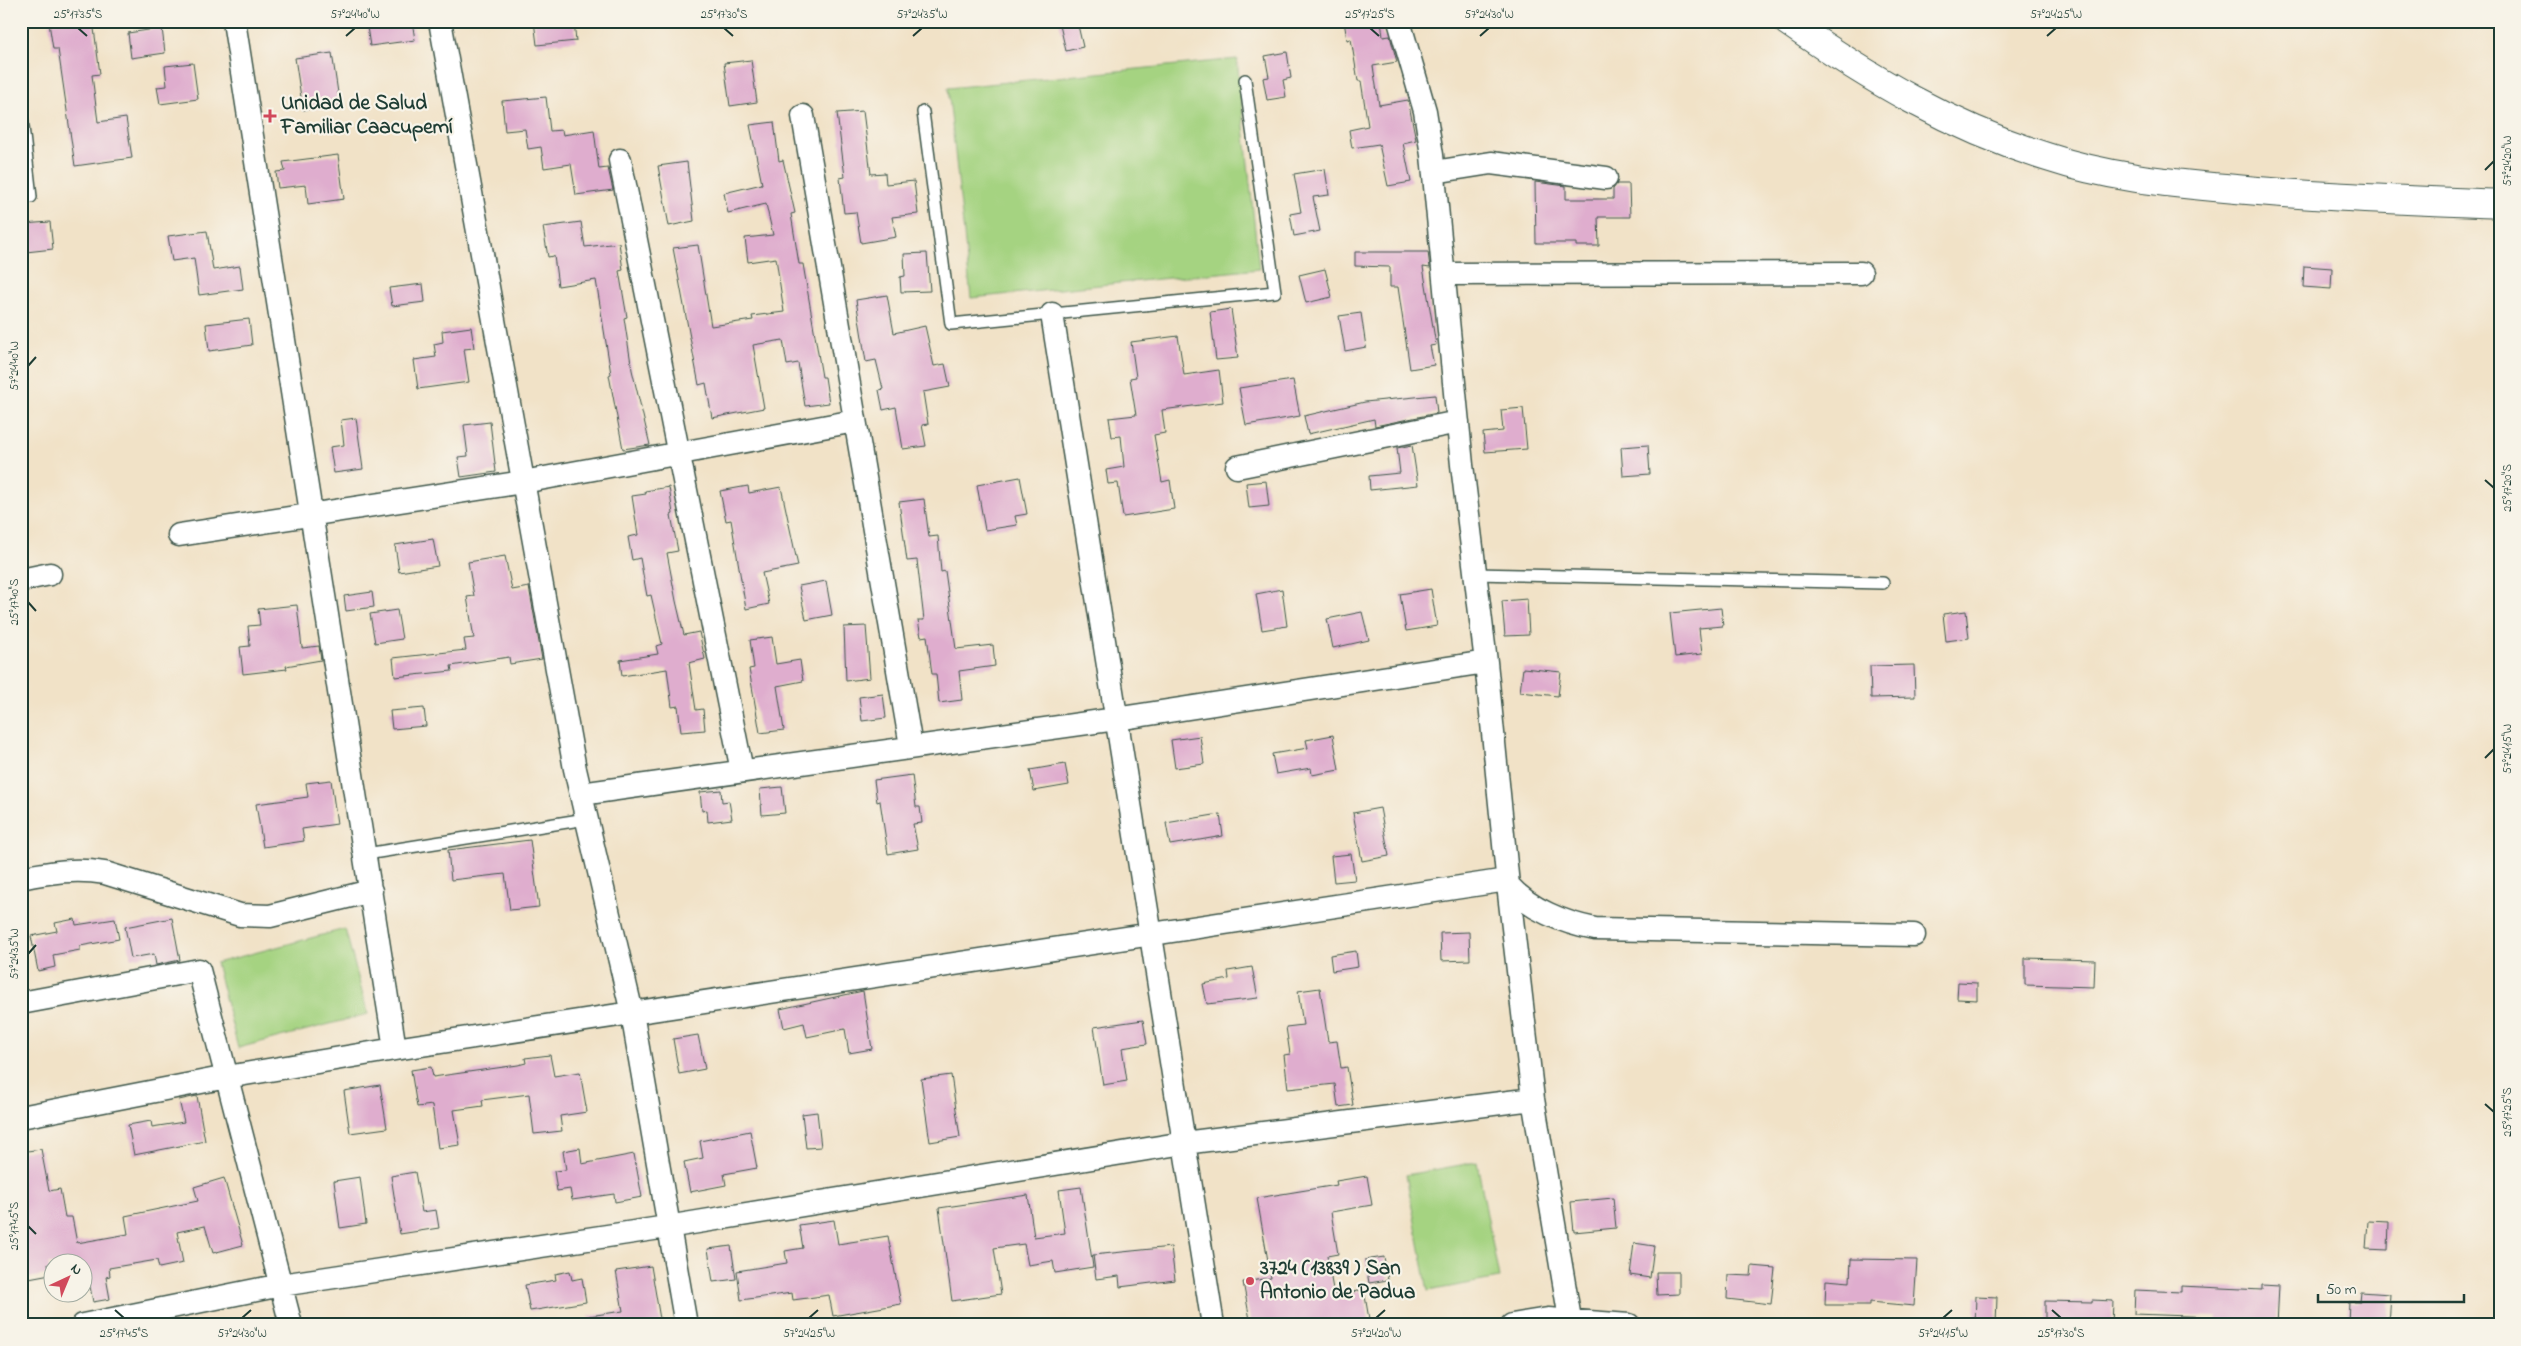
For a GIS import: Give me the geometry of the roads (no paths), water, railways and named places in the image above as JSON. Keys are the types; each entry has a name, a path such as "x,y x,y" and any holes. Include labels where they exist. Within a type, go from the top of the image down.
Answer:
{"street":[{"path":"234,21 366,854 395,1049"},
{"path":"440,21 581,794 632,1013 667,1227 686,1325"},
{"path":"1399,21 1425,111 1434,172 1458,422 1486,662 1507,883 1533,1099 1570,1323"},
{"path":"1788,21 1869,76 1927,109 1992,138 2057,160 2113,174 2182,184 2288,194 2500,204"},
{"path":"803,116 911,746"},
{"path":"620,160 742,771"},
{"path":"1434,172 1491,163 1606,178"},
{"path":"1444,274 1862,272"},
{"path":"1052,314 1213,1325"},
{"path":"179,535 311,513 523,482 855,421"},
{"path":"1237,467 1458,422"},
{"path":"21,580 50,574"},
{"path":"581,794 911,746 1116,719 1486,662"},
{"path":"21,878 61,870 90,870 240,915 270,916 371,891"},
{"path":"21,1117 227,1077 395,1049 1150,934 1507,883"},
{"path":"1507,883 1527,902 1576,925 1595,928 1914,935"},
{"path":"21,1003 199,970 291,1325"},
{"path":"83,1325 281,1286 667,1227 1184,1143 1533,1099"},
{"path":"1512,1325 1548,1320 1570,1323 1629,1325"}],"lane":[{"path":"923,112 950,324 1275,292 1245,80"},
{"path":"21,109 31,198 21,199"},
{"path":"1475,574 1883,582"},
{"path":"366,854 586,819"}],"place":[{"name":"Unidad de Salud Familiar Caacupemí","path":"270,116"},
{"name":"3724 (13839 ) San Antonio de Padua","path":"1250,1281"}]}
